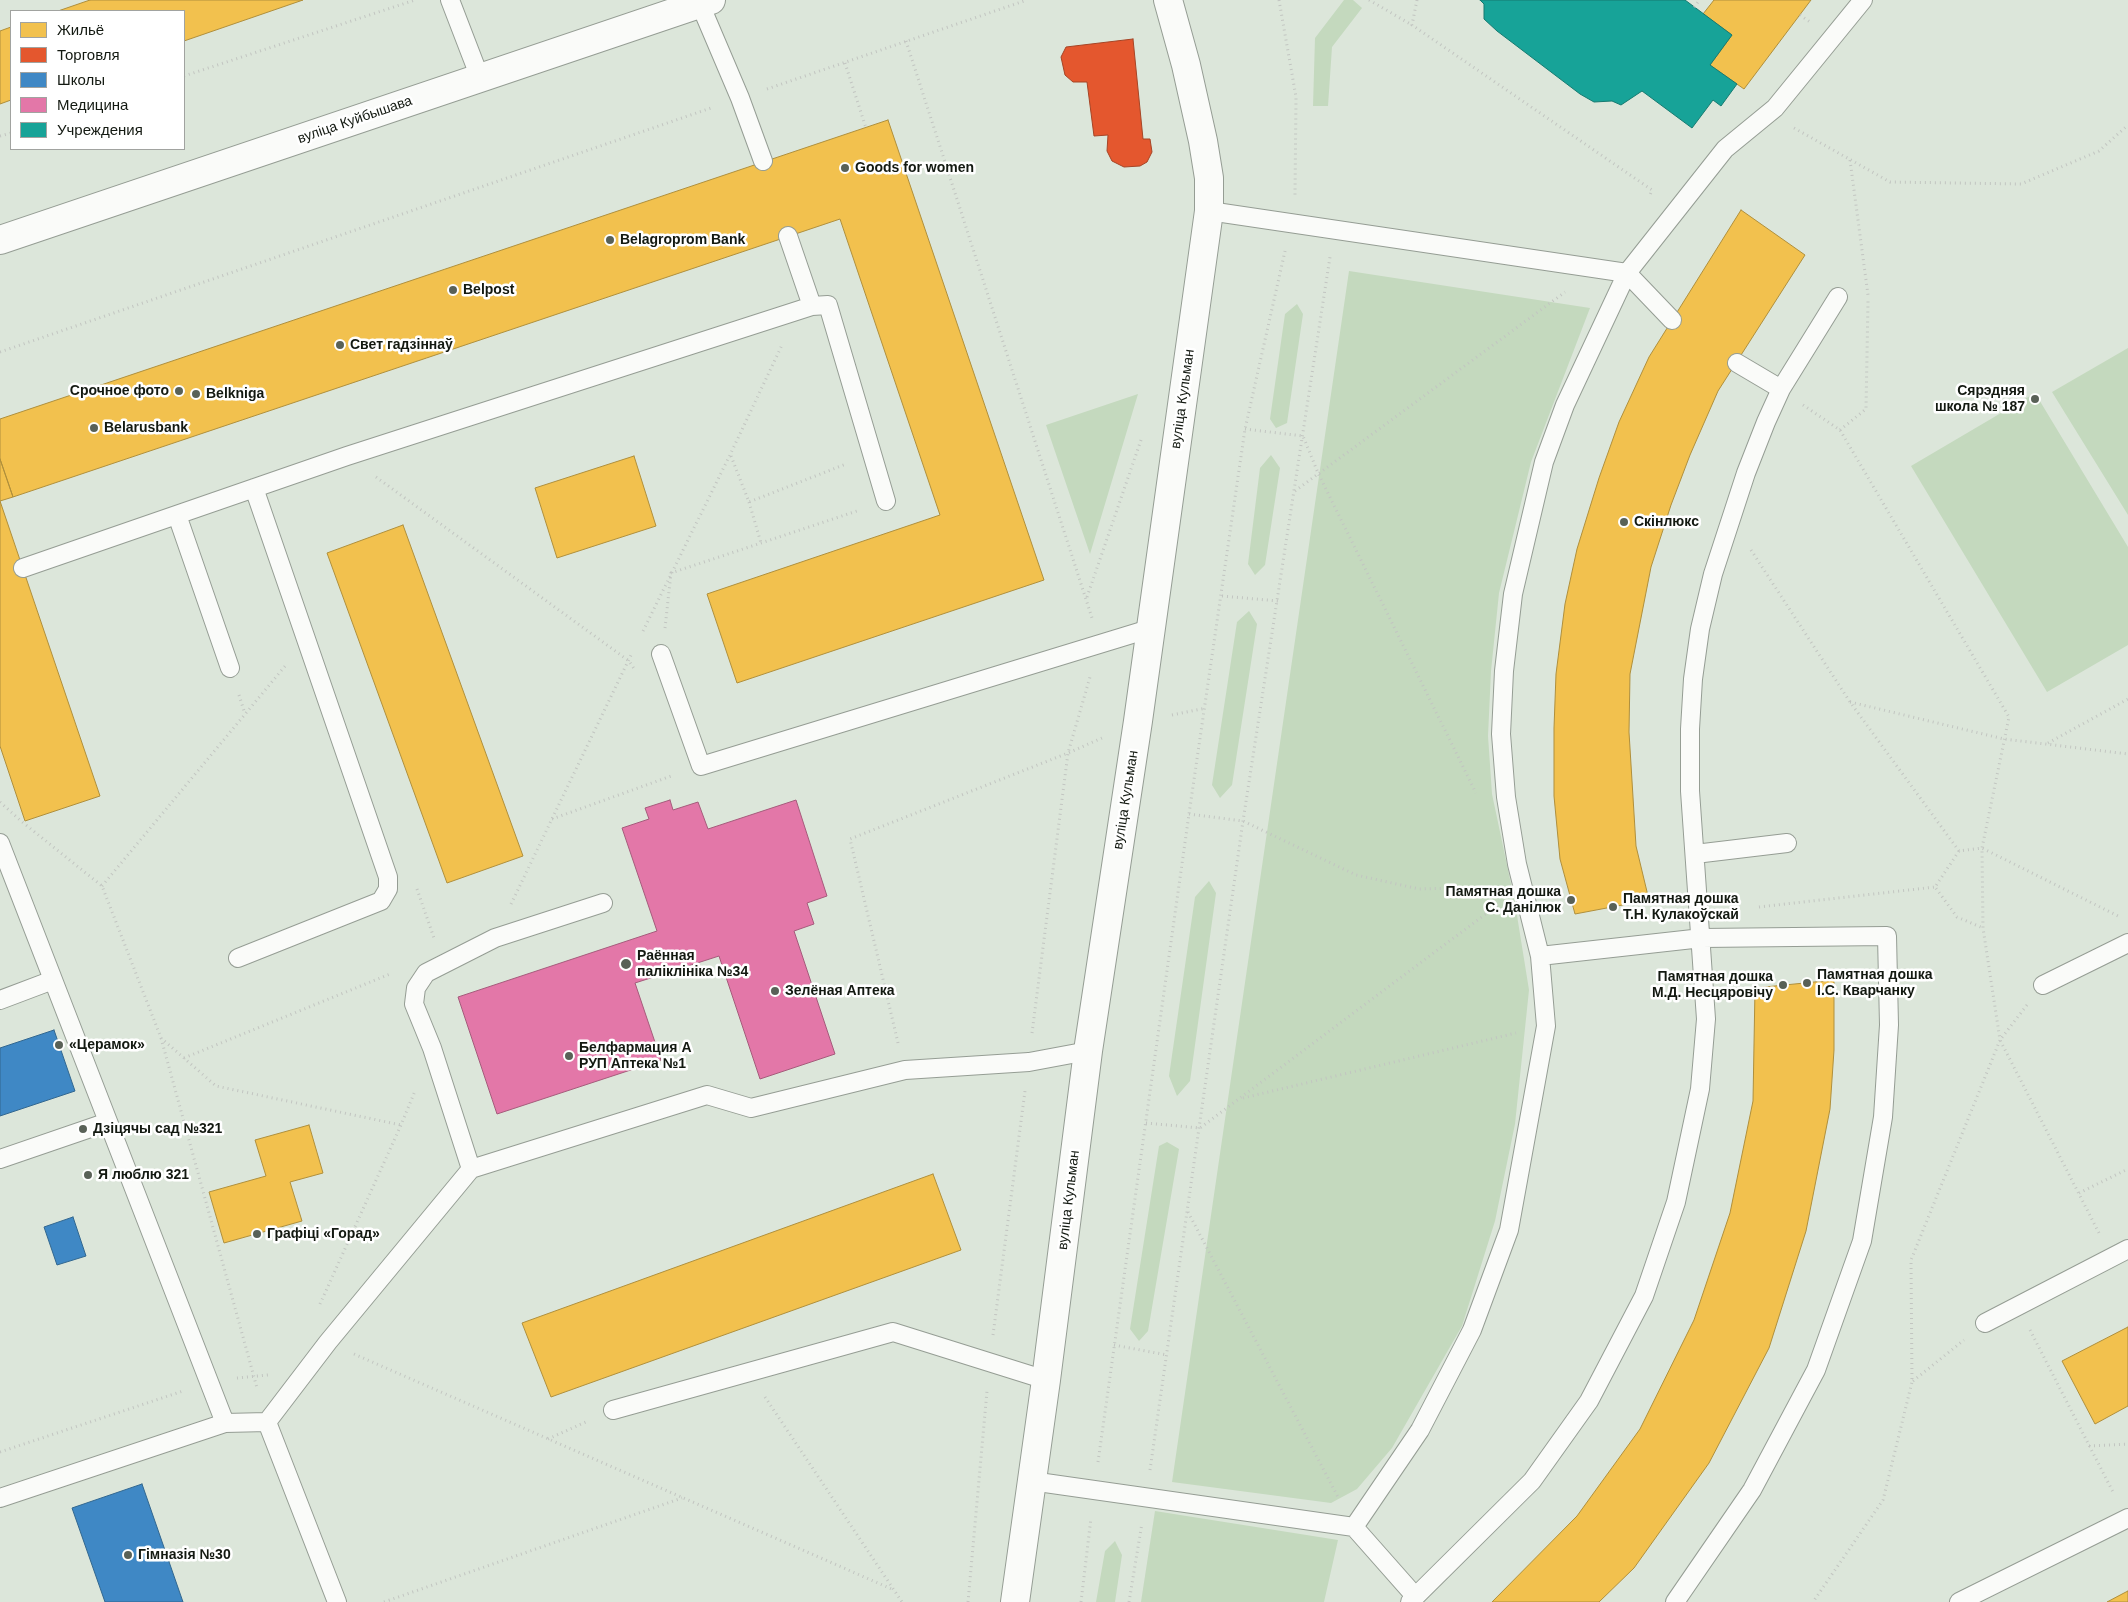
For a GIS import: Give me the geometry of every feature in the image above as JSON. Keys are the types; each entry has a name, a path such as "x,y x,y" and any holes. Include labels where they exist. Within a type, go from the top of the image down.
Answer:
{"street":[{"name":"вуліца Кульман","path":"1015,1602 1046,1380 1088,1051 1152,628 1209,211 1209,178 1203,141 1186,65 1168,0"},
{"name":"вуліца Куйбышава","path":"0,240 706,2"}],"lane":[{"path":"450,0 480,78"},
{"path":"1354,1528 1420,1430 1472,1330 1509,1230 1546,1026 1540,956 1517,864 1506,798 1502,734 1504,671 1513,594 1544,462 1565,405 1627,273 1725,149 1769,114 1863,0"},
{"path":"706,2 763,161"},
{"path":"1209,211 1627,273 1672,320"},
{"path":"788,236 805,308"},
{"path":"1031,1481 1354,1528 1412,1599 1457,1557 1532,1481 1589,1401 1644,1296 1676,1202 1700,1089 1706,1019 1702,938 1698,914 1690,791 1690,729 1693,679 1700,629 1713,574 1749,465 1782,390 1838,297"},
{"path":"23,568 347,456 805,308 828,305 886,501"},
{"path":"1737,363 1782,390"},
{"path":"238,958 381,901 388,888 388,877 305,642 254,488"},
{"path":"177,515 230,668"},
{"path":"661,654 700,766 1152,628"},
{"path":"0,843 225,1423"},
{"path":"1695,854 1787,843"},
{"path":"471,1169 432,1048 414,1004 416,988 426,973 495,938 603,904"},
{"path":"1540,956 1702,938 1887,936 1889,1025 1883,1117 1862,1241 1816,1370 1752,1490 1675,1602"},
{"path":"2042,985 2128,943"},
{"path":"0,1000 53,980"},
{"path":"267,1422 328,1342 471,1169 707,1095 751,1108 905,1070 1029,1062 1088,1051"},
{"path":"0,1159 108,1122"},
{"path":"1986,1323 2128,1250"},
{"path":"613,1410 893,1332 1046,1380"},
{"path":"0,1498 225,1423 267,1422"},
{"path":"267,1422 337,1602"},
{"path":"1959,1602 2127,1518"}],"path":[{"path":"185,76 415,0"},
{"path":"0,352 1027,0"},
{"path":"1081,1602 1094,1490 1188,814 1206,708 1245,430 1292,223 1296,97 1279,0"},
{"path":"1369,0 1412,25 1652,190 1649,198"},
{"path":"1412,25 1417,0"},
{"path":"1694,7 1698,2 1696,0"},
{"path":"906,41 1087,598 1100,644 1068,753 990,1362 968,1602"},
{"path":"845,63 866,128"},
{"path":"1769,114 1890,182 2021,184 2099,151 2128,125"},
{"path":"1129,1602 1188,1212 1243,821 1335,230"},
{"path":"1294,492 1571,288"},
{"path":"641,635 805,308"},
{"path":"1782,390 1840,430 2009,717 1982,848 1983,928 2000,1040 2112,1257"},
{"path":"1245,430 1302,436"},
{"path":"1087,598 1145,431"},
{"path":"1302,436 1318,473 1479,798"},
{"path":"749,502 872,454"},
{"path":"730,455 749,502 761,543"},
{"path":"347,456 629,661 640,677"},
{"path":"671,573 886,501"},
{"path":"1731,519 1850,702 1959,851"},
{"path":"661,654 671,573"},
{"path":"1222,596 1278,601"},
{"path":"102,886 305,642"},
{"path":"495,938 633,652"},
{"path":"2048,743 2128,699"},
{"path":"1850,702 2004,739 2128,754"},
{"path":"905,1070 850,839 1068,753 1138,721 1206,708"},
{"path":"552,819 700,766"},
{"path":"0,802 102,886 161,1038 267,1422"},
{"path":"1188,814 1243,821 1356,875 1419,890 1522,886"},
{"path":"1757,907 1934,888 1959,851 1982,848 2119,916"},
{"path":"1146,1123 1200,1128 1522,886"},
{"path":"1934,888 1957,917 1983,928"},
{"path":"184,1058 397,972"},
{"path":"1813,1602 1883,1500 1912,1382 1911,1260 2000,1040 2042,985"},
{"path":"1239,1099 1546,1026"},
{"path":"161,1038 216,1086 401,1125"},
{"path":"317,1312 401,1125 432,1048"},
{"path":"2079,1193 2128,1169"},
{"path":"1188,1212 1354,1528"},
{"path":"2018,1306 2127,1518"},
{"path":"1912,1382 1986,1323"},
{"path":"328,1342 894,1590"},
{"path":"1114,1345 1167,1355"},
{"path":"749,1372 902,1602"},
{"path":"0,1452 208,1383 271,1375"},
{"path":"548,1439 613,1410"},
{"path":"2089,1446 2128,1444"},
{"path":"384,1602 682,1498"}],"green space":[{"path":"1344,0 1353,0 1362,8 1332,47 1328,106 1313,106 1315,38"},
{"path":"1349,271 1590,308 1531,462 1499,593 1491,671 1488,736 1492,794 1515,903 1529,990 1515,1124 1495,1221 1462,1326 1392,1448 1357,1489 1331,1503 1172,1482"},
{"path":"1297,304 1303,314 1287,423 1276,428 1270,419 1285,314"},
{"path":"2128,348 2128,515 2052,392"},
{"path":"2035,393 2128,547 2128,645 2047,692 1911,466"},
{"path":"1138,394 1090,554 1046,425"},
{"path":"1271,455 1280,468 1265,565 1255,575 1248,564 1260,468"},
{"path":"1249,611 1257,624 1232,785 1220,798 1212,785 1237,622"},
{"path":"1209,881 1216,893 1190,1081 1177,1096 1169,1076 1195,897"},
{"path":"1167,1142 1179,1149 1148,1331 1139,1341 1130,1329 1159,1146"},
{"path":"1155,1511 1338,1540 1324,1602 1141,1602"},
{"path":"1115,1541 1122,1555 1115,1602 1096,1602 1105,1551"}],"building: Жильё":[{"path":"90,0 303,0 185,41 185,10 61,10"},
{"path":"1714,0 1811,0 1744,89 1710,65 1732,35 1703,14"},
{"path":"10,27 10,100 0,104 0,31"},
{"path":"888,120 1044,580 737,683 707,594 940,515 840,219 13,497 0,459 0,419"},
{"path":"1741,210 1805,255 1718,391 1690,455 1671,505 1651,567 1630,674 1629,732 1636,846 1649,900 1575,914 1560,859 1554,796 1554,728 1556,674 1565,604 1577,549 1619,422 1649,357"},
{"path":"634,456 656,526 557,558 535,488"},
{"path":"0,459 13,497 0,501"},
{"path":"0,501 100,796 25,821 0,746"},
{"path":"403,525 523,856 447,883 327,553"},
{"path":"1834,980 1834,1050 1830,1109 1806,1231 1769,1348 1709,1463 1634,1568 1599,1602 1492,1602 1577,1516 1640,1429 1694,1320 1730,1213 1753,1101 1755,988"},
{"path":"309,1125 323,1173 290,1182 302,1221 224,1243 209,1192 266,1176 255,1140"},
{"path":"933,1174 961,1250 551,1397 522,1323"},
{"path":"2128,1327 2128,1406 2095,1424 2062,1361"},
{"path":"2128,1591 2128,1602 2107,1602 2124,1593"}],"building: Торговля":[{"path":"1133,39 1143,139 1150,139 1152,152 1147,162 1140,166 1124,167 1112,161 1107,151 1108,135 1094,136 1087,82 1073,82 1065,75 1061,57 1066,47"}],"building: Школы":[{"path":"54,1030 75,1091 0,1116 0,1048"},
{"path":"73,1217 86,1256 57,1265 44,1227"},
{"name":"Гімназія №30","path":"142,1484 183,1602 105,1602 72,1508"}],"building: Медицина":[{"name":"Раённая паліклініка №34","path":"670,800 673,810 698,802 708,829 796,800 827,896 807,903 814,924 794,931 835,1054 760,1079 719,956 635,983 661,1060 497,1114 458,997 657,931 622,828 649,819 645,808"}],"building: Учреждения":[{"path":"1480,0 1685,0 1732,35 1710,65 1737,84 1721,106 1713,100 1692,128 1642,91 1621,105 1612,101 1594,102 1580,94 1497,31 1484,19 1484,4"}],"place":[{"name":"Goods for women","path":"845,168"},
{"name":"Belagroprom Bank","path":"610,240"},
{"name":"Belpost","path":"453,290"},
{"name":"Свет гадзіннаў","path":"340,345"},
{"name":"Срочное фото","path":"179,391"},
{"name":"Belkniga","path":"196,394"},
{"name":"Сярэдняя школа № 187","path":"2035,399"},
{"name":"Belarusbank","path":"94,428"},
{"name":"Скінлюкс","path":"1624,522"},
{"name":"Памятная дошка С. Данілюк","path":"1571,900"},
{"name":"Памятная дошка Т.Н. Кулакоўскай","path":"1613,907"},
{"name":"Раённая паліклініка №34","path":"626,964"},
{"name":"Памятная дошка І.С. Кварчанку","path":"1807,983"},
{"name":"Памятная дошка М.Д. Несцяровічу","path":"1783,985"},
{"name":"Зелёная Аптека","path":"775,991"},
{"name":"«Церамок»","path":"59,1045"},
{"name":"Белфармация А РУП Аптека №1","path":"569,1056"},
{"name":"Дзіцячы сад №321","path":"83,1129"},
{"name":"Я люблю 321","path":"88,1175"},
{"name":"Графіці «Горад»","path":"257,1234"},
{"name":"Гімназія №30","path":"128,1555"}]}
